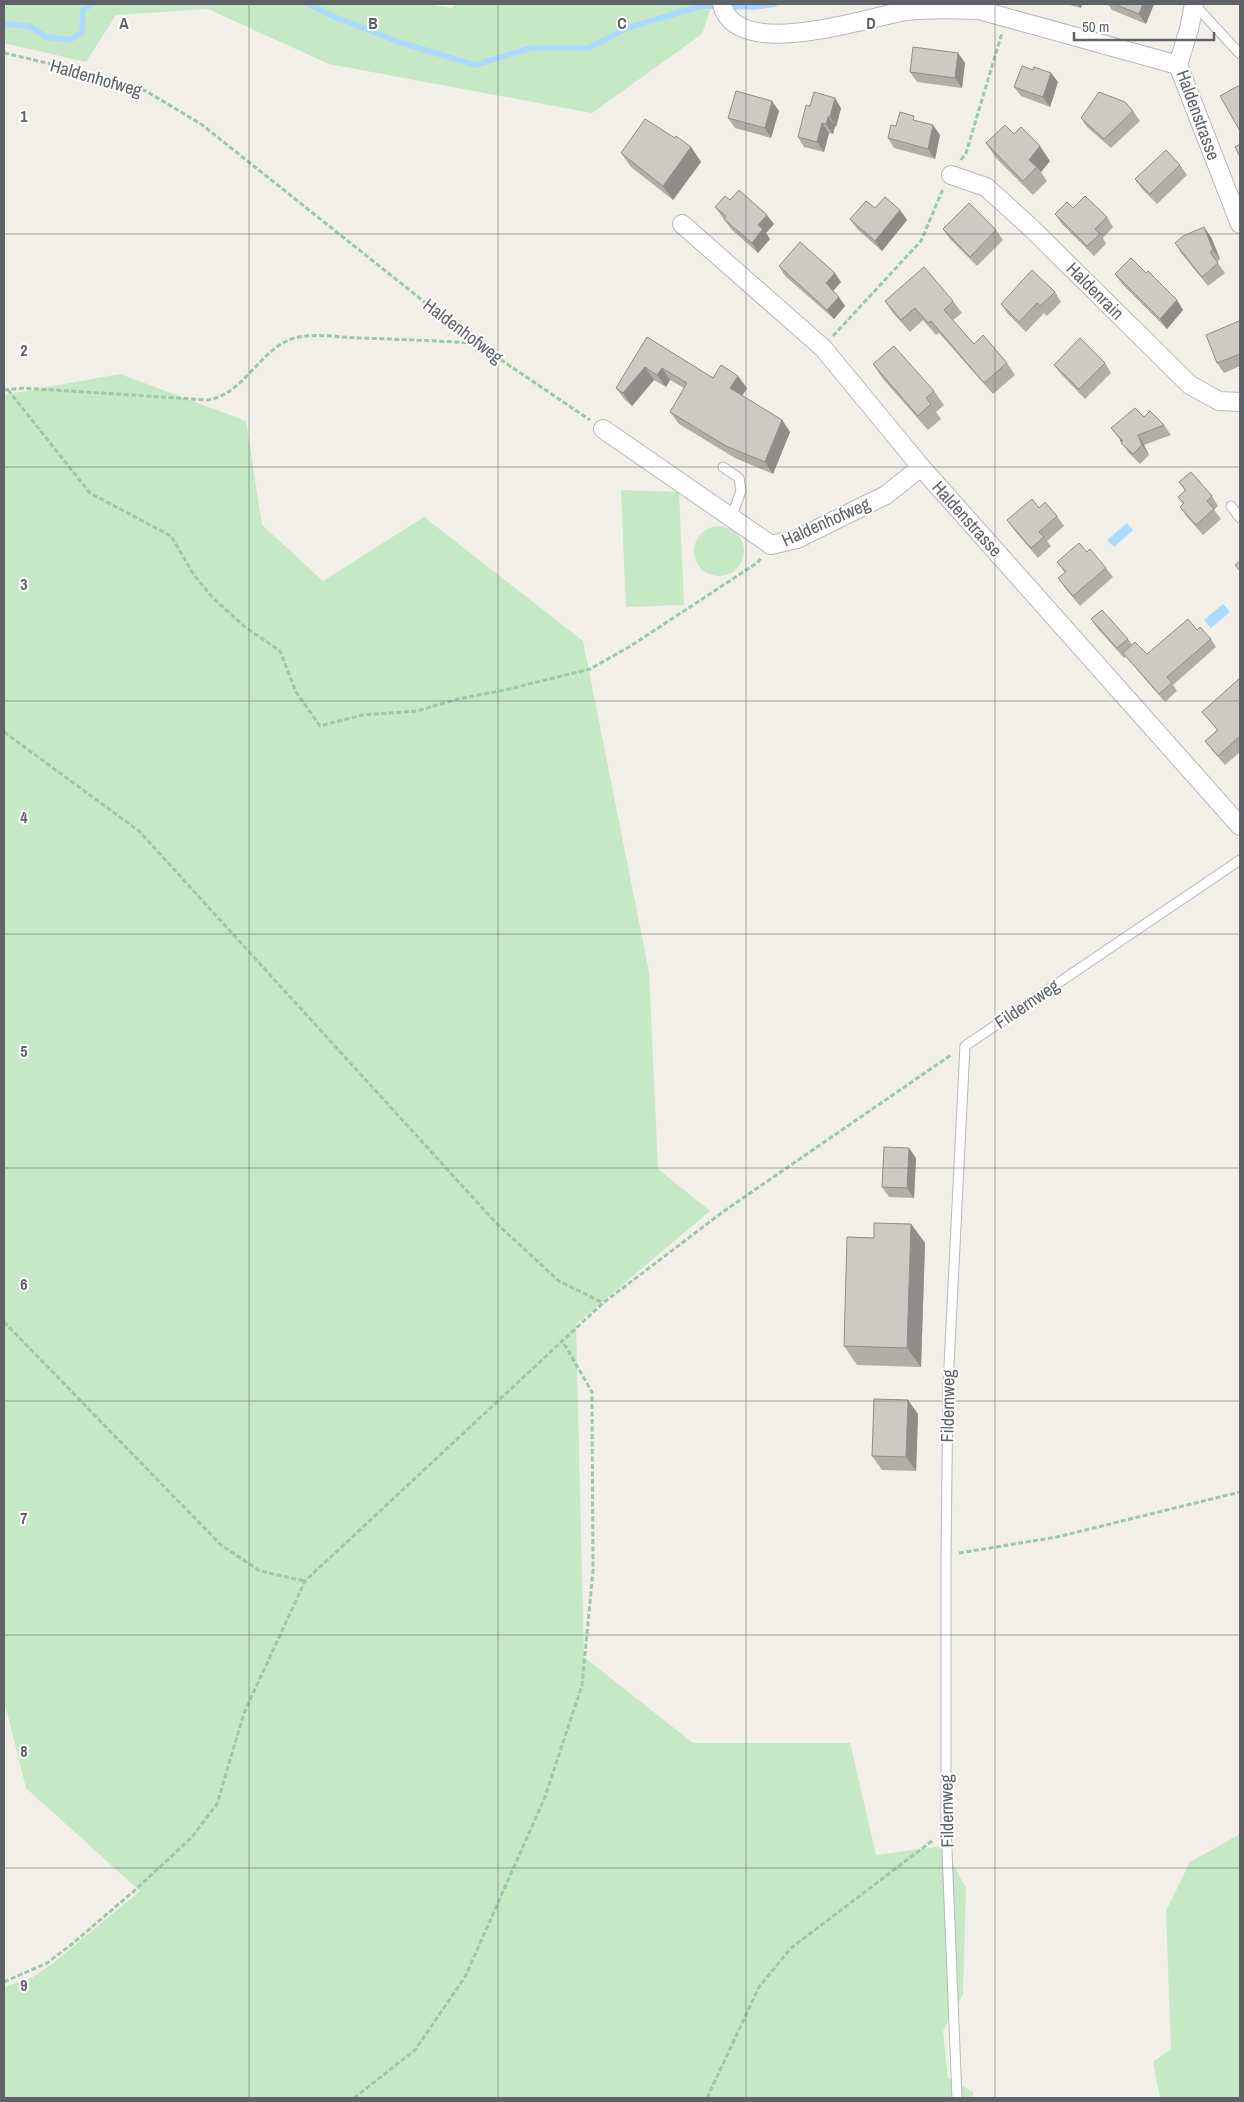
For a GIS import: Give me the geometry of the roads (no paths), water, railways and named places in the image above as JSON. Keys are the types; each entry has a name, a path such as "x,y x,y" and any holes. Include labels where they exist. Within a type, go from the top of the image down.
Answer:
{"street":[{"name":"Haldenstrasse","path":"1194,4 1189,29 1178,65 1240,224"},
{"path":"723,9 743,29 767,33 801,33 906,11 978,7 1007,17 1178,65"},
{"name":"Haldenrain","path":"951,175 986,187 1029,226 1190,385 1219,401 1240,402"},
{"name":"Haldenstrasse","path":"682,224 823,348 921,467 1240,826"},
{"name":"Haldenhofweg","path":"603,429 771,546 797,539 886,495 921,467"}],"lane":[{"path":"1194,4 1240,54"},
{"path":"723,467 739,478 741,491 731,518"},
{"path":"1230,506 1240,518"},
{"name":"Fildernweg","path":"957,2098 946,1826 946,1555 948,1386 965,1046 1240,860"}],"water":[{"path":"1127,523 1133,530 1114,547 1107,540"},
{"path":"1223,604 1230,612 1211,628 1204,620"}],"waterway":[{"path":"4,24 30,26 46,37 70,40 82,32 83,10 92,4"},
{"path":"308,4 337,18 402,43 475,65 531,48 589,48 627,28 701,6 755,7 775,4"}]}
